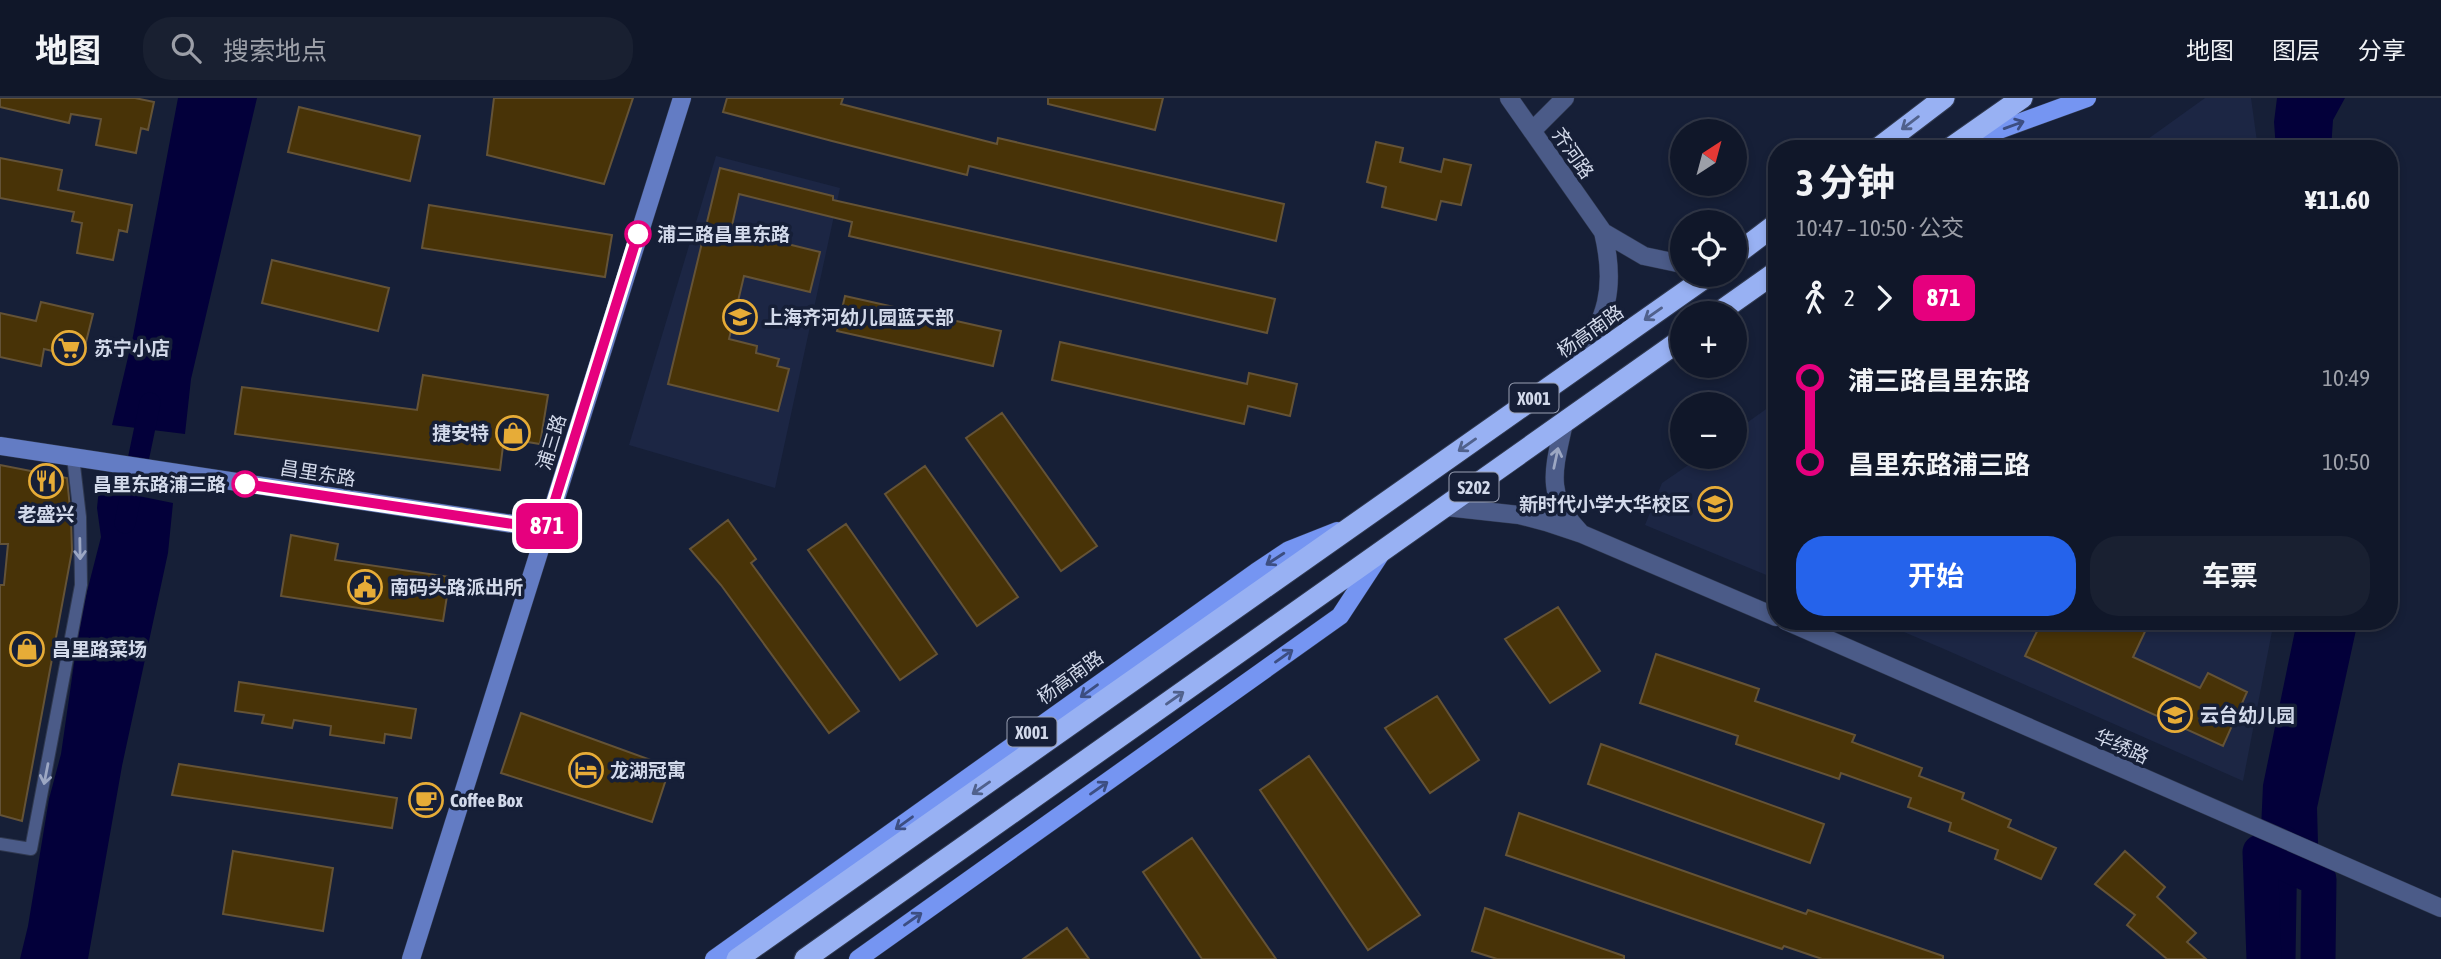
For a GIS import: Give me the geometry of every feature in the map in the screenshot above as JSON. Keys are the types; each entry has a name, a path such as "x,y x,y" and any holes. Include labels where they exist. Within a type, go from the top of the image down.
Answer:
{"highway":[{"path":"1889,140 1944,98"},
{"path":"1962,140 2021,98"},
{"path":"1747,246 1768,231"},
{"path":"1735,301 1768,278"},
{"name":"杨高南路","path":"737,959 1692,287"},
{"name":"X001","path":"1564,423 1670,348"},
{"name":"S202","path":"1383,551 1564,423"},
{"name":"X001","path":"805,959 1383,551"}],"main road":[{"path":"1973,140 2087,98"},
{"name":"杨高南路","path":"714,959 1256,572 1289,550 1359,522"},
{"path":"858,959 1340,616 1383,551"}],"street":[{"name":"浦三路","path":"411,959 682,98"},
{"name":"齐河路","path":"1509,98 1603,232 1609,257 1608,303 1600,326 1574,370"},
{"path":"1532,131 1565,98"},
{"name":"齐河路","path":"1603,232 1644,256 1670,261"},
{"path":"1564,423 1553,473 1556,497 1564,516 1582,534"},
{"name":"昌里东路","path":"0,446 546,529"},
{"path":"1446,507 1519,515 1582,534 1768,614"},
{"name":"华绣路","path":"1806,630 2441,908"}],"lane":[{"path":"0,844 32,849 81,585 80,517 73,457"}],"shaded area":[{"path":"178,98 257,98 191,379 185,434 112,425 133,336"},
{"path":"2205,98 2251,98 2257,140 2147,140"},
{"path":"2277,98 2345,98 2333,120 2332,140 2275,140"},
{"name":"上海齐河幼儿园蓝天部","path":"716,156 840,188 775,488 629,445"},
{"name":"新时代小学大华校区","path":"1768,408 1768,576 1645,525 1662,483 1682,469 1747,469 1747,423"},
{"path":"99,488 173,503 168,553 122,766 88,959 20,959 49,799 61,754 81,615 101,537 97,508"},
{"name":"云台幼儿园","path":"1899,630 2272,630 2243,781"},
{"path":"2295,630 2356,630 2317,808 2319,879 2260,852 2263,785"}],"building":[{"path":"0,98 135,98 154,102 148,130 141,128 136,153 96,145 101,119 71,114 69,123 0,107"},
{"path":"494,98 633,98 604,184 487,155"},
{"path":"727,98 843,98 841,104 997,144 998,138 1284,204 1276,241 969,166 967,175 832,141 723,112"},
{"path":"1048,98 1163,98 1155,130 1048,104"},
{"path":"299,107 420,136 410,181 288,152"},
{"path":"1376,142 1403,148 1400,162 1441,172 1444,159 1471,165 1461,205 1441,201 1436,220 1382,207 1386,187 1367,182"},
{"path":"0,158 62,170 58,190 132,205 127,232 119,230 113,260 77,253 82,223 72,221 74,212 0,198"},
{"path":"720,168 833,196 833,200 1275,299 1267,333 849,236 852,222 739,194 731,230 820,252 810,292 744,276 729,339 757,346 756,353 779,359 777,366 789,369 778,411 668,384"},
{"path":"429,205 612,235 605,277 422,248"},
{"path":"272,260 389,288 378,331 262,303"},
{"path":"845,296 1001,331 993,366 837,331"},
{"path":"41,302 93,314 82,358 44,349 41,366 0,357 0,313 36,321"},
{"path":"1060,342 1247,384 1249,373 1297,384 1290,416 1248,406 1244,424 1052,380"},
{"path":"423,375 548,395 540,444 504,438 500,470 235,434 242,387 417,410"},
{"path":"1002,413 1097,546 1061,571 966,438"},
{"name":"昌里路菜场","path":"0,465 67,478 71,518 72,551 22,821 0,815 0,585 4,585 8,544 0,544"},
{"path":"925,466 1018,597 977,626 885,494"},
{"path":"728,520 756,559 751,563 859,711 829,733 721,585 690,549"},
{"path":"846,524 937,654 900,680 808,550"},
{"name":"南码头路派出所","path":"291,535 338,544 335,560 450,577 443,621 281,596"},
{"path":"1558,607 1600,671 1550,703 1505,639"},
{"path":"2038,630 2146,630 2133,657 2200,688 2208,673 2247,692 2223,746 2025,656"},
{"path":"1656,654 1759,689 1755,701 1855,735 1852,742 1922,768 1919,776 1964,793 1962,799 2011,820 2008,827 2056,848 2041,879 1995,859 1998,850 1949,831 1951,823 1908,807 1911,798 1841,773 1839,779 1736,744 1738,736 1640,703"},
{"path":"239,682 416,709 411,738 385,734 384,743 330,735 331,726 294,720 292,728 262,723 264,715 235,711"},
{"path":"1437,696 1479,760 1430,793 1385,728"},
{"name":"龙湖冠寓","path":"521,713 670,767 652,822 501,773"},
{"path":"1601,744 1824,824 1810,863 1588,784"},
{"path":"1309,756 1420,915 1368,950 1260,790"},
{"path":"179,764 397,798 392,828 172,795"},
{"path":"1519,813 1806,914 1808,910 1943,956 1943,959 1822,959 1784,946 1782,949 1506,855"},
{"path":"1192,838 1276,959 1202,959 1143,872"},
{"path":"233,851 333,868 323,931 223,914"},
{"path":"2125,851 2165,887 2157,897 2196,933 2187,942 2206,959 2167,959 2127,925 2135,915 2095,884"},
{"path":"1485,908 1624,956 1624,959 1497,959 1472,951"},
{"path":"1067,928 1089,959 1023,959"}],"waterway":[{"path":"125,523 150,403"},
{"path":"2285,959 2287,837"},
{"path":"2264,959 2260,852 2319,879 2318,959"}],"bus line":[{"name":"871","path":"245,484 546,529 638,234"}],"place":[{"name":"浦三路昌里东路","path":"638,234"},
{"name":"上海齐河幼儿园蓝天部","path":"740,317"},
{"name":"苏宁小店","path":"69,348"},
{"name":"捷安特","path":"513,433"},
{"name":"老盛兴","path":"46,481"},
{"name":"昌里东路浦三路","path":"245,484"},
{"name":"新时代小学大华校区","path":"1715,504"},
{"name":"南码头路派出所","path":"365,587"},
{"name":"昌里路菜场","path":"27,649"},
{"name":"云台幼儿园","path":"2175,715"},
{"name":"龙湖冠寓","path":"586,770"},
{"name":"Coffee Box","path":"426,800"}]}
